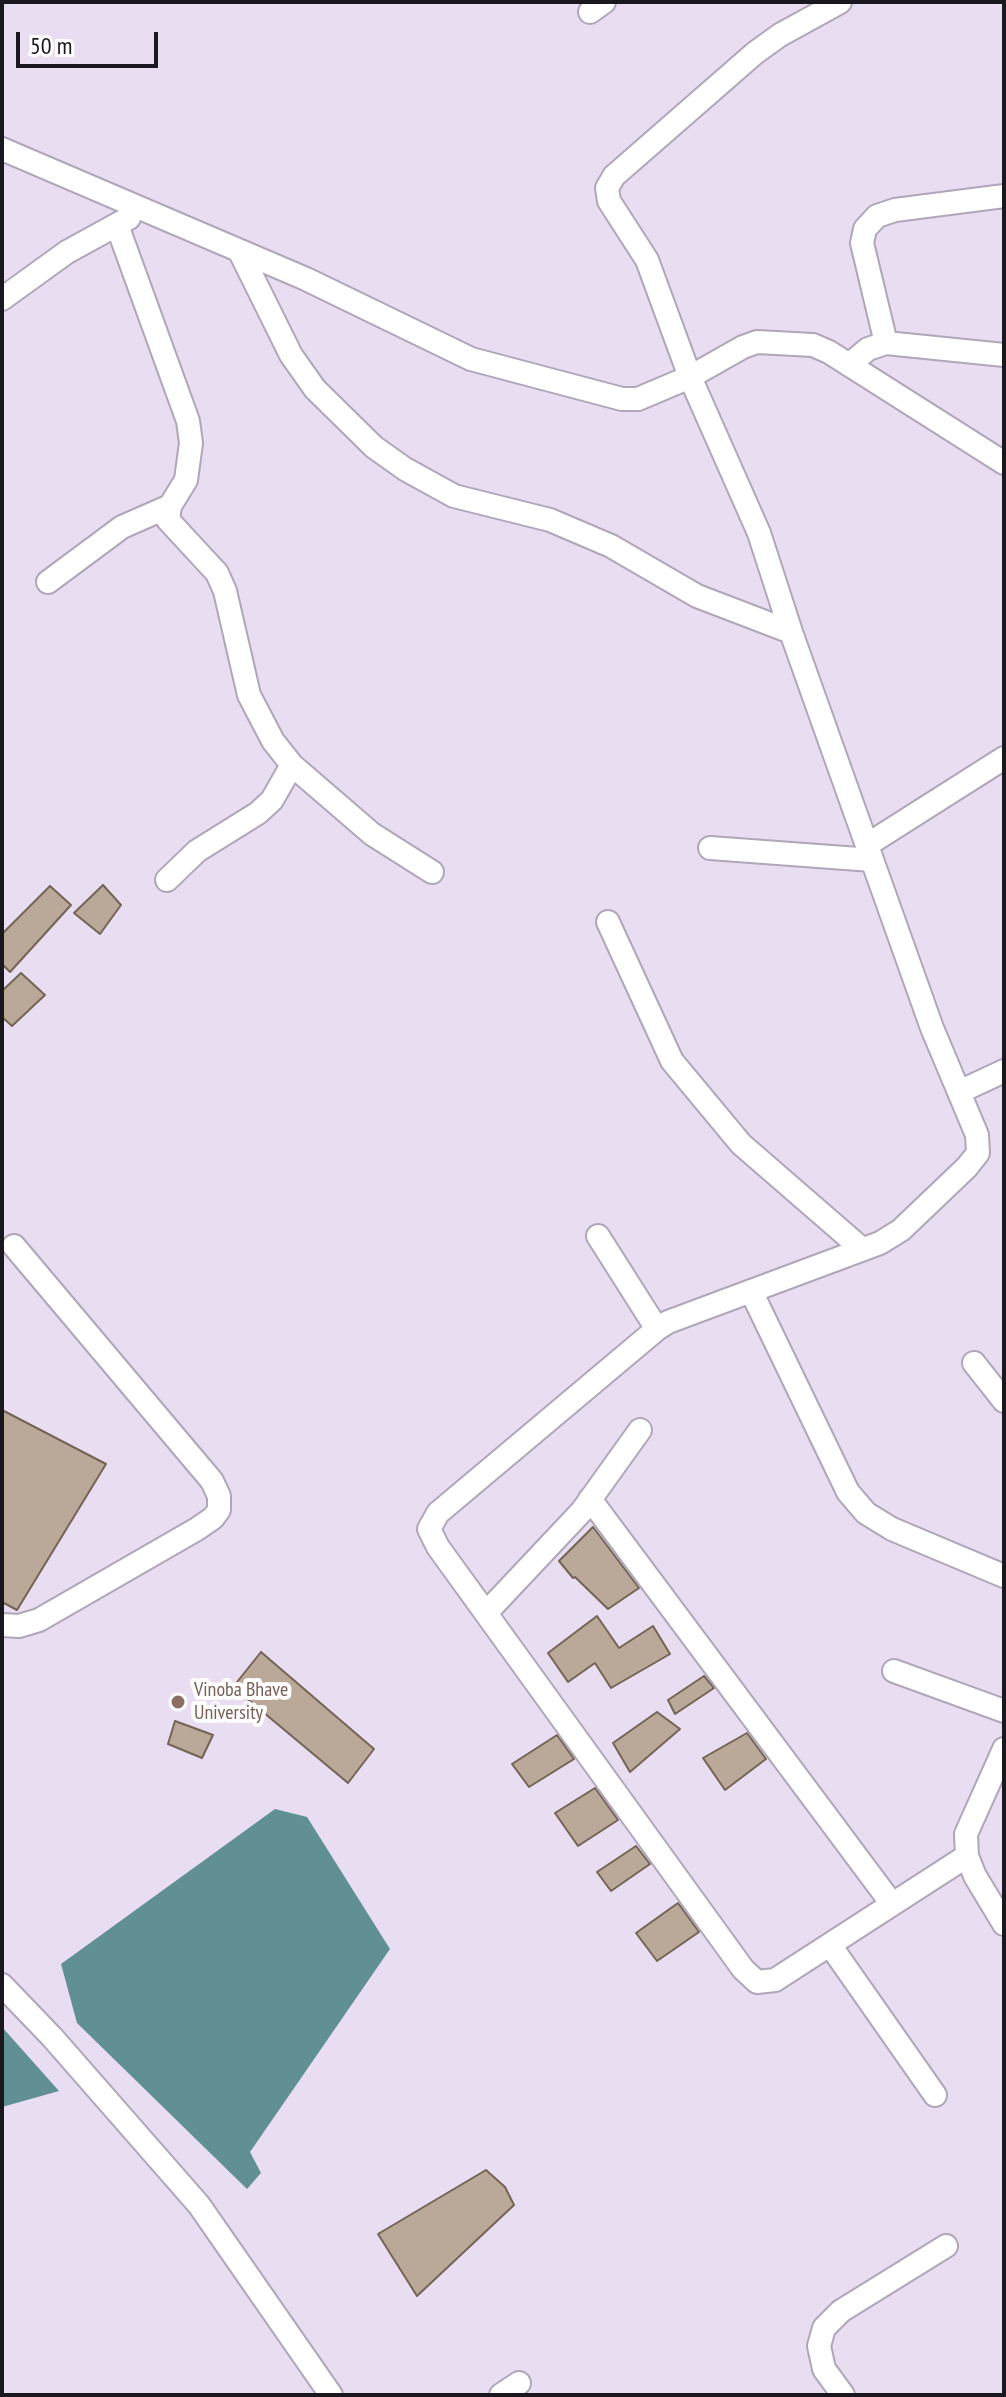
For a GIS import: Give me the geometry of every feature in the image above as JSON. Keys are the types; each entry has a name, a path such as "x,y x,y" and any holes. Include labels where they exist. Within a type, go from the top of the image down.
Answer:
{"street":[{"path":"823,6 755,53 614,176 607,188 609,201 647,260 690,377 759,533 791,632 932,1028 977,1135 978,1153 901,1230 880,1243 657,1329 438,1513 429,1529 438,1547 743,1969 757,1982 775,1980 967,1856"},
{"path":"2,149 316,283 449,351 471,359 622,399 638,399 690,377 757,342 813,345 1004,463"},
{"path":"886,343 862,243 865,229 877,216 895,210 1004,196"},
{"path":"2,299 67,252 142,211"},
{"path":"117,225 188,421 191,443 186,480 170,506 168,520 217,573 225,591 249,695 273,741 292,765 372,834 432,872"},
{"path":"240,252 291,355 315,389 374,447 405,469 454,496 550,520 611,546 697,596 791,632"},
{"path":"849,365 868,349 886,343 1004,355"},
{"path":"48,582 122,527 170,506"},
{"path":"710,848 870,853 1004,758"},
{"path":"167,880 197,851 258,813 272,800 292,765"},
{"path":"608,922 672,1061 741,1144 862,1249"},
{"path":"959,1092 1004,1071"},
{"path":"598,1236 657,1329"},
{"path":"2,1625 19,1626 39,1620 197,1529 219,1510 219,1496 212,1481 14,1246"},
{"path":"751,1291 848,1492 866,1513 892,1529 1004,1576"},
{"path":"974,1363 1004,1401"},
{"path":"486,1613 553,1544 640,1430"},
{"path":"590,1499 892,1904"},
{"path":"894,1671 1004,1711"},
{"path":"1004,1749 966,1834 967,1856 975,1876 1004,1924"},
{"path":"830,1945 935,2095"},
{"path":"2,1985 52,2037 199,2205 331,2395"},
{"path":"843,2395 824,2369 819,2346 824,2328 841,2311 946,2246"}],"shaded area":[{"path":"275,1809 307,1817 390,1949 250,2152 261,2173 247,2189 77,2023 61,1964"},
{"path":"2,2027 59,2091 2,2107"}],"building":[{"path":"103,885 121,905 100,934 74,913"},
{"path":"50,886 71,905 10,972 2,964 2,934"},
{"path":"21,973 45,995 12,1026 2,1017 2,991"},
{"path":"2,1410 106,1464 17,1610 2,1602"},
{"path":"593,1527 639,1588 608,1609 559,1561"},
{"path":"597,1616 619,1648 653,1626 670,1654 611,1688 595,1663 568,1682 548,1653"},
{"path":"261,1652 374,1749 348,1783 233,1687"},
{"path":"704,1676 714,1688 675,1714 668,1700"},
{"path":"657,1712 680,1729 630,1772 613,1743"},
{"path":"175,1721 213,1735 202,1758 168,1744"},
{"path":"747,1733 766,1759 725,1790 703,1758"},
{"path":"557,1735 574,1759 529,1787 512,1764"},
{"path":"595,1788 618,1820 578,1846 555,1813"},
{"path":"636,1846 650,1864 611,1891 597,1872"},
{"path":"678,1903 699,1932 657,1961 636,1933"},
{"path":"486,2170 505,2187 514,2205 417,2296 378,2234"}],"place":[{"name":"Vinoba Bhave University","path":"178,1702"}]}
